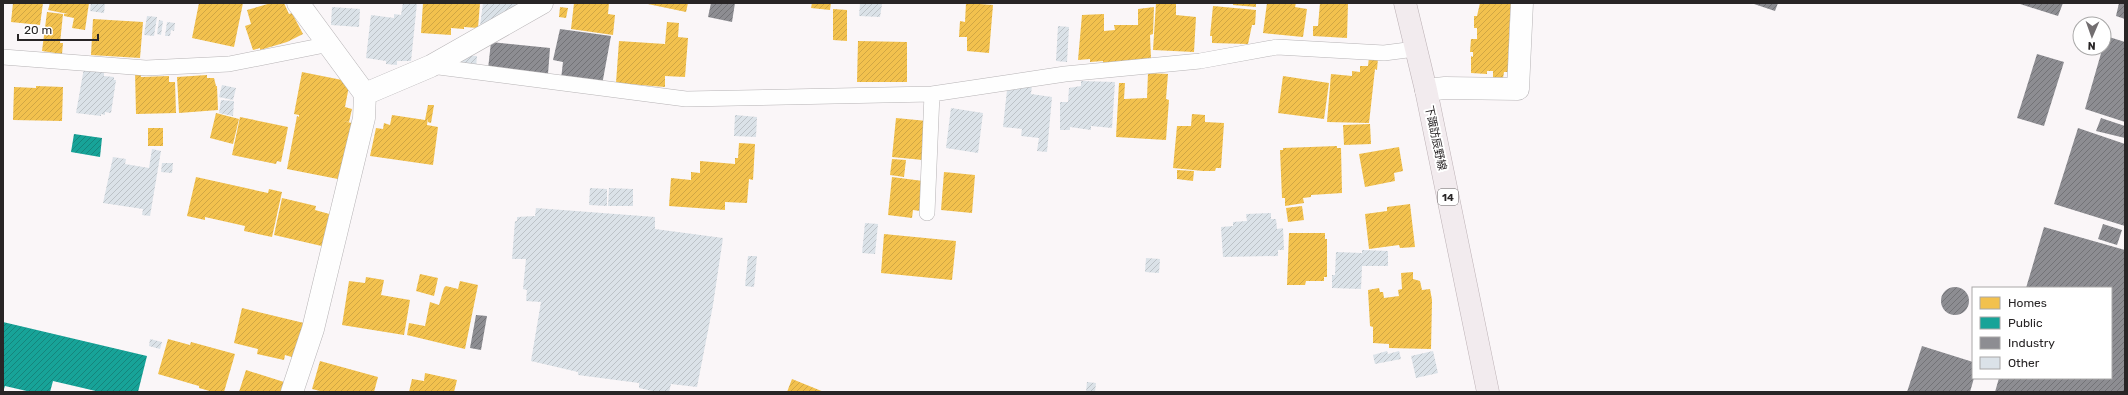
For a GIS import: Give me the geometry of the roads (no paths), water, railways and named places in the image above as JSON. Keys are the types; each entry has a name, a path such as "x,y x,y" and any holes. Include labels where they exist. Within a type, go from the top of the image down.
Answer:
{"main road":[{"name":"下諏訪辰野線","path":"1405,3 1426,90 1488,392"}],"street":[{"path":"292,392 313,329 364,118 365,94 330,44 298,3"},
{"path":"365,94 431,66 542,3"},
{"path":"1426,90 1445,88 1518,89 1522,3"}],"lane":[{"path":"3,56 146,68 229,64 330,44"},
{"path":"431,66 686,100 932,94 1065,74 1200,61 1278,47 1384,53 1415,49"},
{"path":"928,213 932,94"}]}
